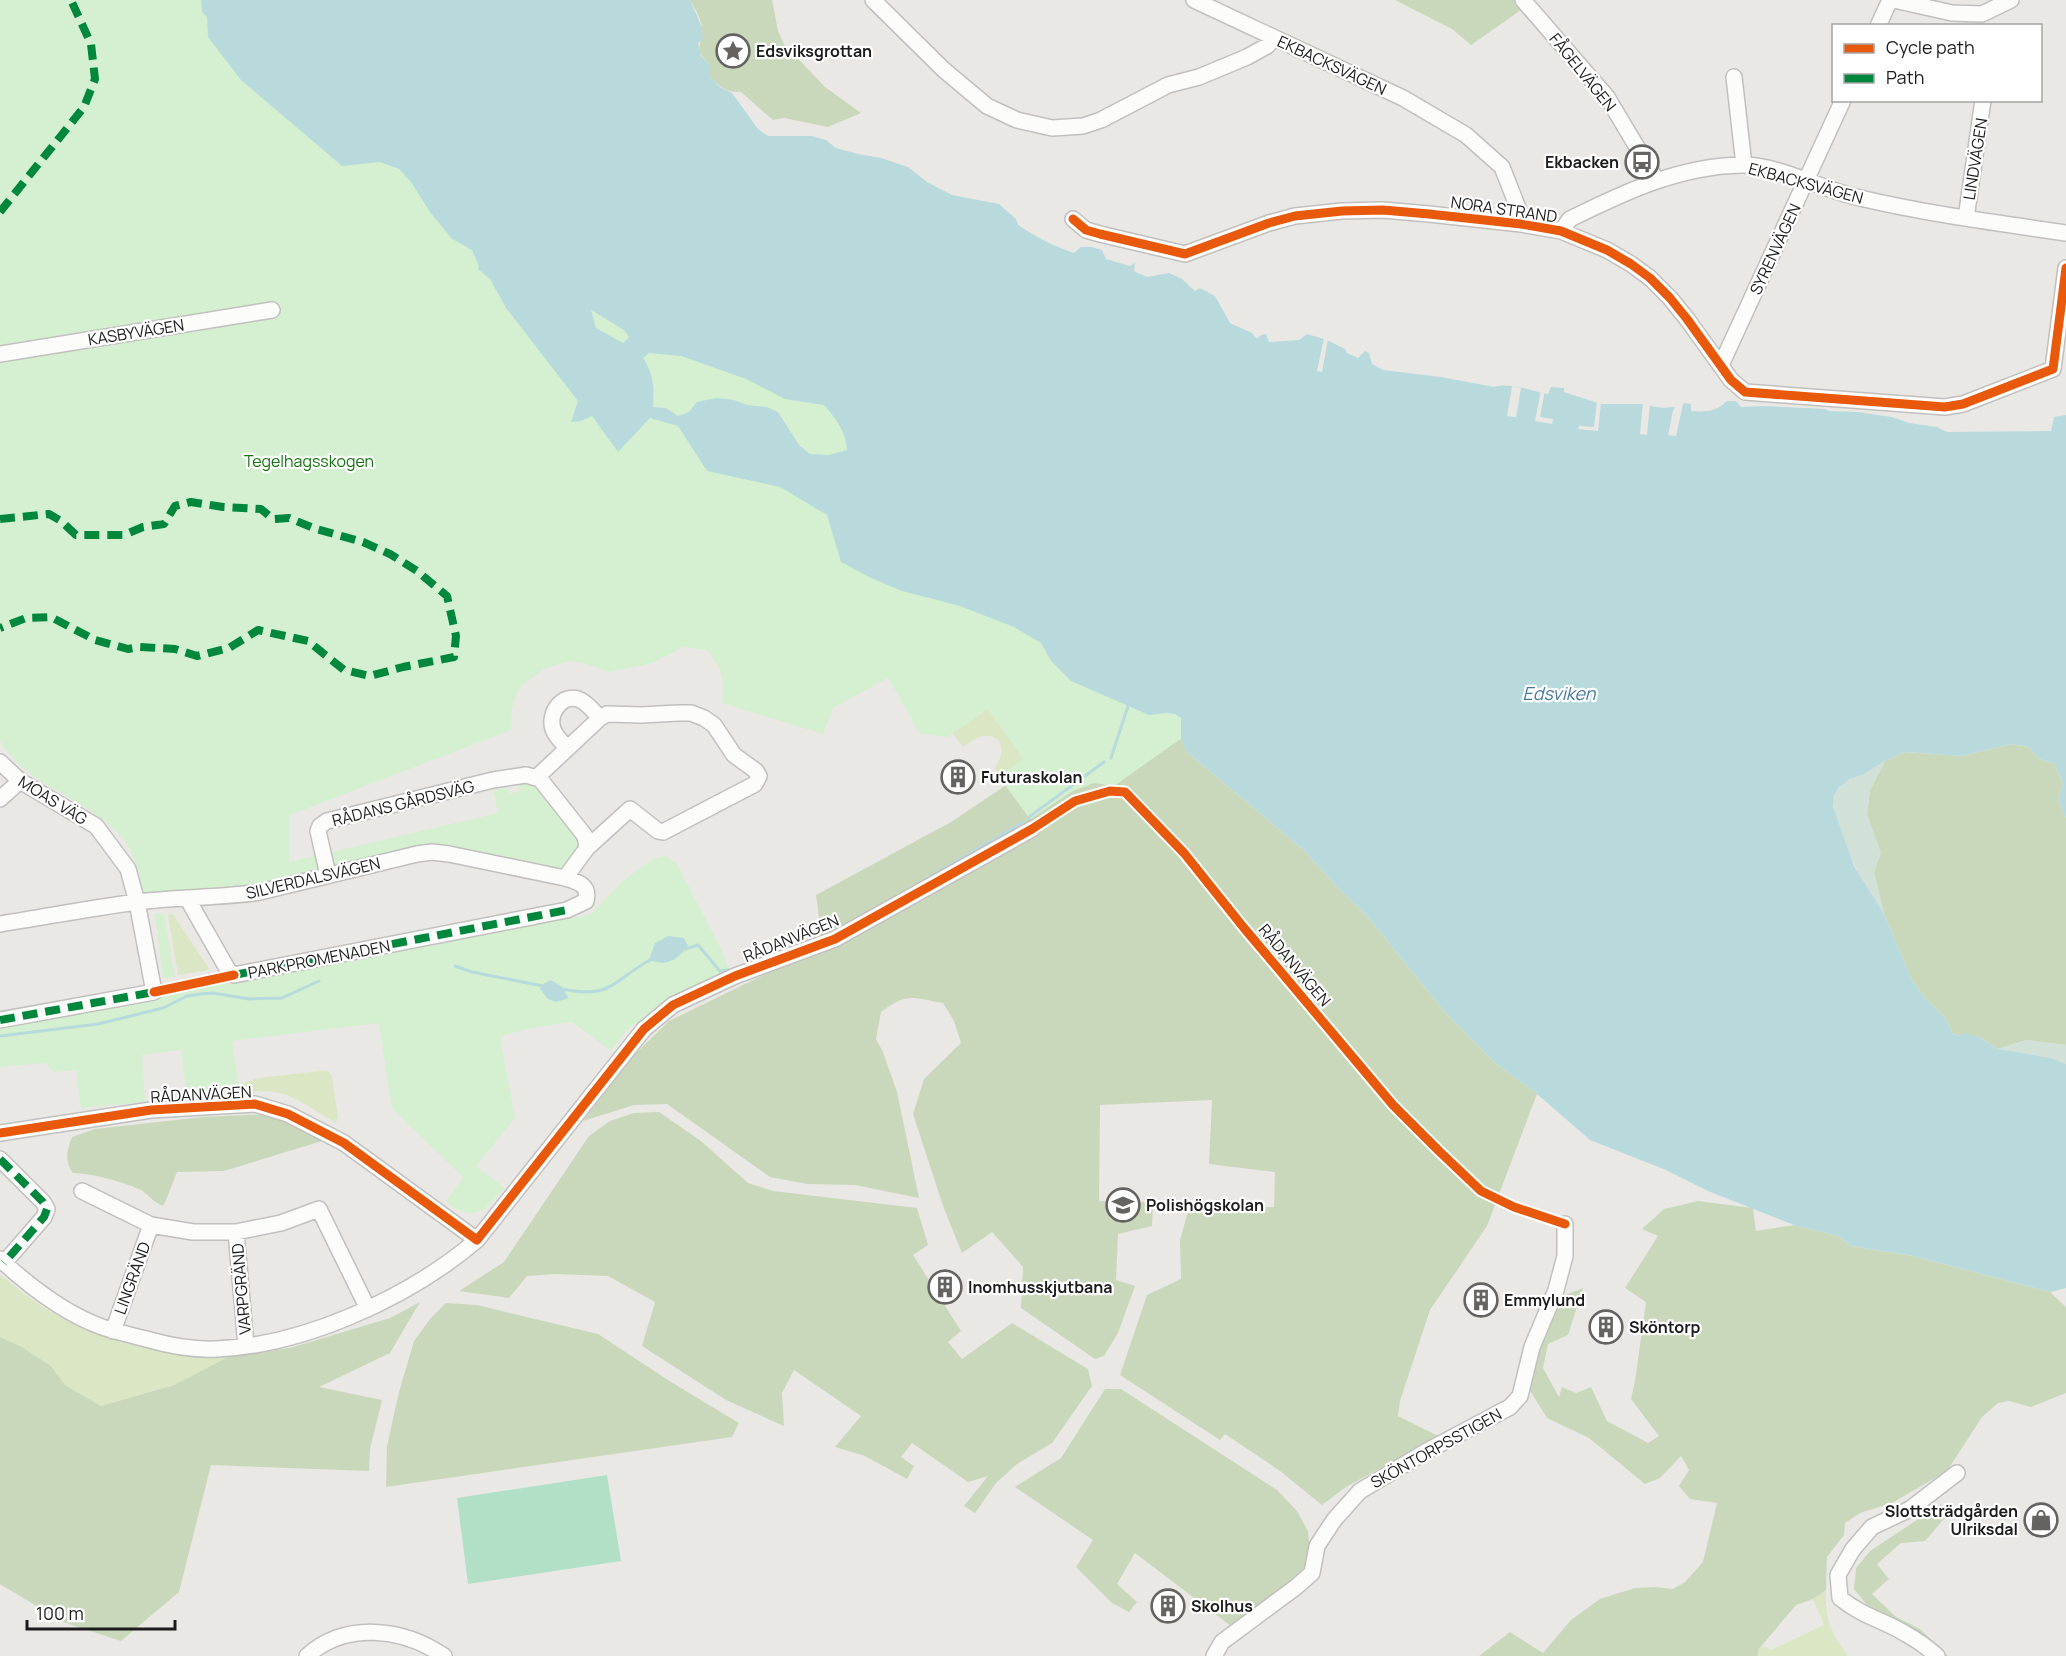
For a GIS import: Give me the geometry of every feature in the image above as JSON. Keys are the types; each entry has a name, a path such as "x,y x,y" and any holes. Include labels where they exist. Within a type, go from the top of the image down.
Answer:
{"street":[{"path":"873,0 944,70 987,106 1017,120 1052,128 1083,126 1101,120 1168,85 1199,77 1247,57 1267,46 1274,38"},
{"name":"EKBACKSVÄGEN","path":"1194,0 1403,98 1466,135 1502,167 1520,213 1521,224"},
{"name":"FÅGELVÄGEN","path":"1523,0 1607,97 1656,180"},
{"path":"1879,24 1892,0 1983,20 2011,0"},
{"path":"1734,77 1744,165"},
{"name":"SYRENVÄGEN","path":"1721,365 1842,102"},
{"name":"LINDVÄGEN","path":"1966,218 1983,102"},
{"name":"EKBACKSVÄGEN","path":"1561,231 1570,219 1656,180 1711,167 1744,165 1773,170 1858,198 1966,218 2066,233"},
{"name":"NORA STRAND","path":"1074,219 1086,230 1185,254 1287,218 1342,210 1383,210 1429,214 1521,224 1561,231 1607,250 1650,278 1670,298 1731,380 1745,392 1945,407 1969,402 2053,369 2066,268"},
{"name":"KASBYVÄGEN","path":"0,354 272,310"},
{"path":"567,748 553,732 551,724 552,714 558,704 568,699 578,699 600,718"},
{"path":"565,878 587,848 630,809 658,831 663,832 755,784 759,776 756,771 734,755 714,725 691,713 613,714 600,718 537,777 585,836 588,842 587,848"},
{"name":"MOAS VÄG","path":"0,762 20,781 96,826 128,869 137,902 154,992 0,1020"},
{"name":"RÅDANS GÅRDSVÄG","path":"328,875 318,831 320,826 327,821 493,780 526,775 537,777"},
{"path":"0,799 20,781"},
{"name":"RÅDANVÄGEN","path":"0,1133 151,1110 255,1104 288,1114 344,1143 477,1240 644,1029 673,1005 735,976 835,939 1032,829"},
{"name":"SILVERDALSVÄGEN","path":"0,924 137,902 235,896 260,892 432,852 565,878 580,883 588,894 586,901 567,910"},
{"name":"PARKPROMENADEN","path":"187,898 228,970 234,975 567,910"},
{"path":"0,1159 43,1202 47,1209 44,1217 2,1261 46,1296 81,1318 113,1330 164,1344 216,1349 246,1346 287,1338 330,1325 414,1287 477,1240"},
{"path":"82,1191 151,1226 194,1232 236,1232 281,1223 319,1209 368,1309"},
{"name":"SKÖNTORPSSTIGEN","path":"1214,1656 1222,1642 1312,1573 1317,1546 1334,1520 1360,1491 1426,1451 1510,1407 1520,1396 1532,1347 1556,1290 1565,1256 1565,1224"},
{"name":"LINGRÄND","path":"113,1330 151,1226"},
{"name":"VARPGRÄND","path":"236,1232 246,1346"},
{"path":"1937,1656 1906,1633 1867,1617 1840,1598 1838,1575 1853,1549 1872,1527 1910,1509 1957,1473"},
{"path":"307,1656 316,1647 347,1635 378,1632 398,1634 444,1656"}],"green space":[{"name":"Tegelhagsskogen","path":"0,0 348,0 887,392 1254,687 1114,786 1094,783 1073,791 1030,819 999,777 1023,759 988,709 948,737 920,734 888,678 833,708 823,734 722,703 722,674 707,650 683,647 652,663 609,672 587,664 568,661 544,669 519,688 512,708 511,730 290,815 289,862 498,813 493,791 507,787 510,794 519,791 517,783 528,781 534,782 582,843 564,869 556,872 385,854 239,888 144,893 132,854 119,834 105,821 25,769 0,741"},
{"path":"690,0 772,0 778,31 784,44 825,87 861,113 828,127 784,118 773,120 741,92 723,88 709,76 709,64 700,50 702,25"},
{"path":"1395,0 1514,0 1524,8 1471,45 1452,29"},
{"path":"982,697 1036,765 1006,785 998,775 995,766 1001,756 1001,746 995,738 984,736 963,747 953,734 953,717"},
{"path":"1175,714 1186,751 1306,852 1334,884 1368,917 1444,1011 1494,1062 1537,1094 1487,1226 1430,1310 1400,1401 1398,1416 1438,1436 1346,1487 1322,1505 1280,1471 1225,1434 1220,1440 1120,1375 1147,1295 1181,1279 1180,1240 1189,1208 1274,1207 1275,1172 1209,1164 1212,1100 1100,1105 1099,1201 1153,1202 1152,1226 1118,1234 1116,1280 1135,1286 1118,1333 1104,1356 1095,1359 1021,1308 1023,1267 992,1232 962,1253 943,1206 913,1114 924,1079 961,1043 954,1021 943,1003 917,998 898,1001 881,1012 876,1039 897,1092 919,1198 855,1185 807,1184 770,1177 667,1104 634,1105 583,1121 632,1057 669,1021 823,946 816,895 951,822 1036,765"},
{"path":"2011,744 2029,747 2039,759 2054,763 2063,784 2058,800 2066,818 2066,1045 2026,1040 1998,1049 1979,1037 1952,1033 1946,1019 1924,997 1912,980 1884,914 1874,872 1880,853 1867,814 1870,790 1885,761 1905,752 1962,756"},
{"path":"667,856 677,864 720,947 731,974 629,1027 611,1051 572,1022 530,1028 502,1036 501,1043 515,1118 476,1166 504,1188 485,1209 478,1212 464,1212 446,1202 463,1177 392,1109 379,1023 232,1041 240,1093 187,1097 181,1050 142,1055 145,1102 81,1108 76,1070 54,1072 45,1063 0,1067 0,1026 159,997 159,993 228,980 230,984 434,942 590,915 622,882 643,865 659,857"},
{"path":"164,913 175,977 163,978 155,914"},
{"path":"173,914 210,970 178,975 168,915"},
{"path":"328,1071 332,1076 338,1116 336,1123 292,1097 257,1091 240,1093 238,1085 258,1078"},
{"path":"659,1112 701,1141 748,1183 773,1191 917,1208 928,1245 913,1255 961,1331 948,1342 962,1359 1012,1323 1088,1369 1092,1386 1052,1443 1017,1464 996,1483 975,1513 964,1506 988,1476 968,1482 912,1443 901,1457 914,1466 907,1479 865,1456 835,1447 861,1416 794,1370 782,1393 784,1426 726,1400 642,1346 655,1302 608,1276 556,1274 527,1276 509,1298 459,1291 504,1262 589,1136 610,1121 634,1113"},
{"path":"268,1114 285,1117 323,1139 224,1171 177,1172 163,1206 139,1189 107,1178 73,1173 68,1165 68,1151 72,1137 95,1129 203,1117"},
{"path":"1698,1201 1753,1208 1756,1231 1794,1225 1838,1236 1851,1246 1913,1256 2050,1292 2066,1307 2066,1393 2031,1407 2009,1401 1998,1403 1982,1417 1947,1471 1892,1503 1860,1513 1845,1523 1844,1535 1827,1557 1826,1590 1813,1599 1796,1605 1758,1650 1758,1656 1479,1656 1510,1632 1543,1653 1571,1620 1600,1599 1635,1588 1673,1589 1685,1582 1703,1562 1717,1503 1690,1499 1679,1486 1689,1470 1681,1456 1660,1478 1645,1484 1589,1438 1547,1418 1527,1386 1560,1297 1583,1288 1568,1335 1548,1344 1543,1368 1559,1397 1562,1387 1576,1393 1591,1387 1607,1421 1648,1443 1659,1436 1631,1399 1646,1302 1625,1288 1658,1236 1642,1229 1664,1209"},
{"path":"0,1275 42,1306 90,1331 158,1350 228,1357 174,1385 101,1406 65,1385 51,1366 22,1347 0,1337"},
{"path":"420,1302 390,1353 319,1387 382,1400 370,1449 369,1471 211,1465 179,1592 121,1641 63,1622 0,1584 0,1337 22,1347 51,1366 65,1385 101,1406 174,1385 228,1357 290,1348 390,1318"},
{"path":"446,1303 477,1305 598,1334 739,1423 732,1437 386,1487 387,1446 399,1392 414,1341 430,1319"},
{"path":"1105,1389 1121,1389 1277,1490 1297,1511 1308,1531 1310,1551 1307,1566 1231,1626 1135,1553 1117,1584 1137,1602 1129,1612 1112,1603 1076,1567 1093,1540 1015,1487 1061,1458"},
{"path":"607,1475 621,1561 468,1584 457,1498"},
{"path":"1941,1504 1949,1513 1925,1541 1901,1543 1877,1564 1889,1579 1872,1594 1896,1617 1920,1629 1948,1656 1943,1656 1867,1605 1854,1589 1856,1568 1870,1551"},
{"path":"1826,1590 1830,1625 1848,1656 1758,1656 1758,1650 1764,1646 1771,1650 1824,1625 1813,1599"}],"shaded area":[{"path":"1885,761 1870,790 1867,814 1881,853 1874,872 1884,914 1848,852 1835,816 1834,801 1838,789 1844,783"},
{"path":"2026,1040 2066,1045 2066,1064 2051,1058 1998,1049"}],"water":[{"name":"Edsviken","path":"201,0 690,0 702,27 703,40 698,43 701,56 709,64 709,76 720,87 732,93 758,129 768,136 812,136 826,140 836,148 881,158 908,167 927,182 952,195 999,204 1016,219 1018,225 1059,247 1074,253 1081,247 1102,250 1106,259 1130,266 1135,263 1134,271 1147,277 1169,273 1182,279 1195,291 1200,288 1215,296 1230,323 1252,333 1257,339 1266,334 1269,342 1299,340 1307,334 1327,340 1358,358 1365,351 1369,353 1372,364 1383,370 1441,377 1494,387 1514,386 1548,394 1551,387 1564,388 1564,392 1601,404 1646,404 1666,408 1685,403 1691,404 1691,411 1701,411 1715,409 1727,401 1736,401 1741,407 1825,409 1892,417 1909,423 1937,427 1947,432 2051,431 2054,417 2066,415 2066,818 2058,800 2063,784 2054,763 2039,759 2029,747 2011,744 1962,756 1905,752 1850,779 1839,787 1834,796 1833,807 1854,866 1884,914 1912,980 1924,997 1946,1019 1952,1033 1979,1037 1998,1049 2051,1058 2066,1064 2066,1288 2050,1292 1913,1256 1851,1246 1838,1236 1794,1225 1590,1140 1537,1094 1494,1062 1444,1011 1368,917 1334,884 1306,852 1186,751 1181,738 1181,718 1175,714 1166,713 1149,715 1071,681 1051,661 1041,643 1014,627 960,606 902,591 841,562 827,515 780,487 707,471 678,426 650,418 618,452 592,416 571,422 578,401 506,308 490,279 478,269 479,266 472,250 451,238 430,212 411,182 399,169 380,162 342,166 241,80 208,37 207,17 202,12","holes":["591,310 624,330 629,337 623,343 596,328","649,353 681,356 746,379 785,399 824,405 842,431 847,450 829,455 810,454 799,445 778,412 767,407 716,398 697,402 689,412 678,416 666,408 653,407 652,381 643,358"]},
{"path":"668,936 684,938 688,946 671,961 661,963 649,960 655,943"},
{"path":"551,980 561,986 569,998 556,1002 548,999 540,989 541,985"}],"pier":[{"path":"1324,338 1328,339 1322,372 1317,371"},
{"path":"1512,386 1521,388 1516,417 1507,416"},
{"path":"1541,390 1545,390 1540,417 1553,419 1552,424 1535,421"},
{"path":"1597,401 1601,402 1598,431 1578,429 1579,426 1594,427"},
{"path":"1643,401 1650,403 1647,435 1640,434"},
{"path":"1681,402 1683,404 1676,436 1668,435 1673,411 1676,404"}],"waterway":[{"path":"1111,758 1128,706"},
{"path":"1029,817 1104,762"},
{"path":"921,882 1023,822"},
{"path":"685,949 698,945 720,971 728,970"},
{"path":"562,989 579,992 602,990 650,960"},
{"path":"455,966 472,972 543,986"},
{"path":"0,1036 98,1024 163,1008 187,996 201,994 213,993 249,999 282,998 319,981"}],"marked path":[{"path":"0,212 84,107 95,79 91,44 71,0"},
{"path":"0,519 49,514 61,521 76,535 124,535 143,527 164,524 175,506 191,502 261,509 273,519 289,518 316,529 363,542 390,554 417,571 447,596 456,636 454,657 370,676 344,670 308,641 258,630 229,648 197,656 175,649 140,647 128,649 95,640 51,617 26,618 0,628"},
{"path":"234,975 567,910"},
{"path":"0,1020 154,992"},
{"path":"0,1159 43,1202 47,1209 44,1217 4,1263"}],"cycle path":[{"path":"1073,219 1086,230 1185,254 1269,223 1295,216 1342,211 1383,210 1429,214 1521,224 1561,231 1607,250 1650,278 1687,319 1731,380 1745,392 1945,407 1963,404 2053,369 2066,268"},
{"path":"0,1133 151,1110 255,1104 288,1114 344,1143 477,1240 644,1029 673,1005 735,976 835,939 1032,829 1075,801 1110,791 1125,792 1184,853 1393,1105 1481,1191 1514,1207 1565,1224"},
{"path":"154,992 234,975"}],"place":[{"name":"Edsviksgrottan","path":"733,51"},
{"name":"Ekbacken","path":"1642,162"},
{"name":"Futuraskolan","path":"958,777"},
{"name":"Polishögskolan","path":"1123,1205"},
{"name":"Inomhusskjutbana","path":"945,1287"},
{"name":"Emmylund","path":"1481,1300"},
{"name":"Sköntorp","path":"1606,1327"},
{"name":"Slottsträdgården Ulriksdal","path":"2041,1520"},
{"name":"Skolhus","path":"1168,1606"}]}
